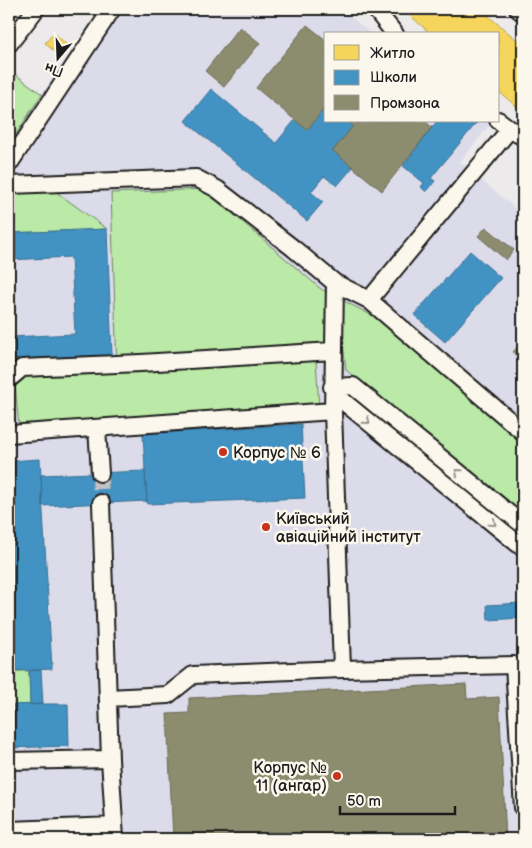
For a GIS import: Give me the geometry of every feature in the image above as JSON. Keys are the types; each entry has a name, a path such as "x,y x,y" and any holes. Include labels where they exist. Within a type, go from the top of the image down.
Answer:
{"lane":[{"path":"9,44 36,9"},
{"path":"9,164 112,9"},
{"path":"375,9 393,32"},
{"path":"518,9 523,13"},
{"path":"369,300 510,129"},
{"path":"9,185 196,178 217,189 335,283 369,300 523,432"},
{"path":"335,283 332,387 342,669"},
{"path":"9,379 22,368 333,352"},
{"path":"332,387 353,386 523,525"},
{"path":"332,387 344,402 523,548"},
{"path":"9,434 333,411"},
{"path":"97,428 100,472"},
{"path":"9,830 115,833 110,759 101,503"},
{"path":"108,698 168,695 193,674 514,665 523,808"},
{"path":"9,761 110,759"}],"shaded area":[{"name":"Київський авіаційний інститут","path":"102,9 342,9 369,32 324,32 324,122 488,122 490,124 460,162 523,215 523,839 9,839 9,67 42,94"}],"green space":[{"path":"9,70 42,94 9,145"},
{"path":"204,189 321,289 373,316 523,441 523,517 346,370 343,343 315,344 319,407 19,428 15,384 27,374 117,370 111,193"},
{"path":"55,191 107,229 9,233 9,193"},
{"path":"9,623 12,671 29,671 30,705 9,705"}],"building: Житло":[{"path":"9,9 18,9 9,21"},
{"path":"405,9 480,9 523,45 523,112 500,93 500,32 429,32"},
{"path":"54,33 66,44 57,54 45,43"}],"building: Школи":[{"path":"211,89 276,143 295,120 307,130 324,109 324,122 348,122 353,126 333,151 353,167 337,186 324,176 311,192 323,202 307,221 185,121"},
{"path":"436,122 477,122 431,178 435,181 426,192 421,187 424,183 403,166"},
{"path":"107,229 112,356 9,360 9,337 75,334 71,257 9,260 9,233"},
{"path":"470,251 501,278 445,342 414,315"},
{"name":"Корпус № 6","path":"301,424 305,498 147,504 143,434"},
{"path":"40,459 52,669 12,671 9,623 9,461"},
{"path":"145,471 147,501 42,506 41,475"},
{"path":"522,596 523,618 488,620 487,605 522,603"},
{"path":"41,670 43,704 30,705 29,671"},
{"path":"68,704 69,746 9,748 9,705"},
{"path":"60,837 60,839 25,839"}],"building: Промзона":[{"path":"307,25 324,38 324,109 307,130 256,88"},
{"path":"240,27 260,43 224,87 205,71"},
{"path":"348,122 426,122 432,127 382,191 333,151 353,126"},
{"path":"486,227 514,250 506,260 478,236"},
{"path":"523,341 523,362 513,352"},
{"name":"Корпус № 11 (ангар)","path":"466,684 467,699 499,697 506,839 173,839 167,714 189,713 189,698"}],"tunnel":[{"path":"100,473 101,503"}],"place":[{"name":"Корпус № 6","path":"223,452"},
{"name":"Київський авіаційний інститут","path":"266,527"},
{"name":"Корпус № 11 (ангар)","path":"337,776"}]}
